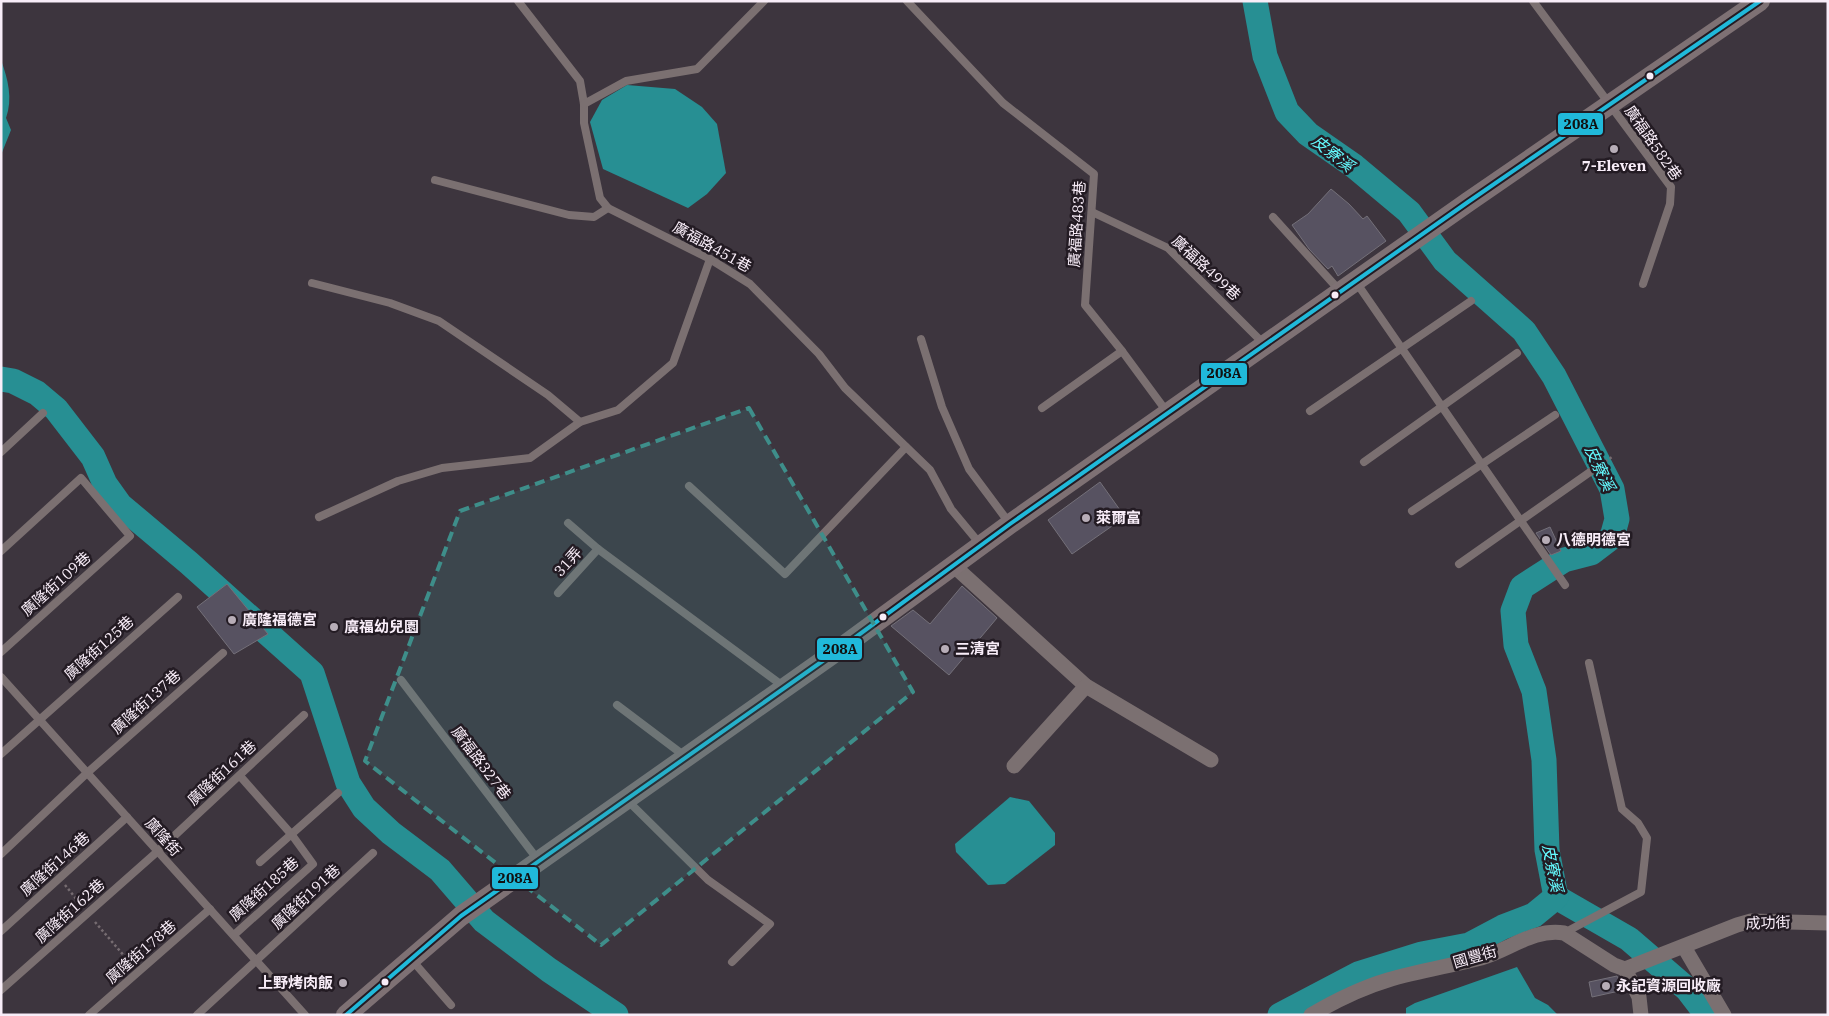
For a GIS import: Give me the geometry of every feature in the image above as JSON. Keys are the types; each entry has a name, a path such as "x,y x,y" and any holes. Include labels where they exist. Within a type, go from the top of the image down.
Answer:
{"street":[{"path":"346,1015 461,916 785,687 1010,524 1266,346 1468,202 1760,1"},
{"path":"954,566 1086,686 1211,760"},
{"path":"1014,766 1086,686"},
{"name":"成功街","path":"1630,968 1737,924 1752,921 1827,919"},
{"name":"國豐街","path":"1311,1015 1347,996 1387,980 1481,958 1532,936 1554,931 1566,932"},
{"path":"1566,932 1614,965 1630,968 1639,997 1641,1015"},
{"path":"1684,947 1724,1015"}],"lane":[{"path":"435,180 569,215 594,217 608,208 600,198 584,123 584,104 580,81 518,1"},
{"path":"584,104 626,81 697,69 764,1"},
{"name":"廣福路483巷","path":"907,1 1003,103 1094,174 1085,306 1168,414"},
{"name":"廣福路582巷","path":"1533,1 1671,187 1670,204 1643,284"},
{"name":"廣福路451巷","path":"608,208 710,259 750,284 819,354 845,388 930,470 951,509 982,546"},
{"name":"廣福路499巷","path":"1092,212 1168,248 1266,346"},
{"path":"1273,217 1349,287 1403,350 1565,585"},
{"path":"319,518 398,481 442,468 530,458 580,422 618,410 673,363 710,259"},
{"path":"312,283 390,303 439,321 548,395 580,422"},
{"path":"1310,412 1403,350 1471,301"},
{"path":"921,339 942,407 969,470 1010,524"},
{"path":"1042,408 1122,352"},
{"path":"1364,462 1517,353"},
{"path":"1,452 43,413"},
{"path":"1412,511 1555,414"},
{"path":"689,486 785,574 906,447"},
{"path":"1459,564 1590,472"},
{"name":"廣隆街109巷","path":"1,551 81,478 130,536 1,652"},
{"path":"568,523 598,549 785,687"},
{"name":"31弄","path":"558,592 598,549"},
{"name":"廣隆街125巷","path":"1,754 178,597"},
{"name":"廣隆街137巷","path":"1,854 87,773 223,653"},
{"path":"1566,932 1641,892 1648,838 1638,822 1622,809 1589,663"},
{"name":"廣隆街","path":"1,677 305,1015"},
{"name":"廣福路327巷","path":"401,680 539,862"},
{"path":"617,705 686,757"},
{"name":"廣隆街161巷","path":"158,851 304,715"},
{"path":"240,776 292,835"},
{"path":"260,862 338,793"},
{"path":"626,799 708,880 770,924 732,962"},
{"name":"廣隆街146巷","path":"1,931 127,817"},
{"name":"廣隆街185巷","path":"234,935 313,864 292,835"},
{"name":"廣隆街162巷","path":"1,990 158,851"},
{"name":"廣隆街191巷","path":"197,1015 373,853"},
{"name":"廣隆街178巷","path":"89,1015 210,909"},
{"path":"411,959 451,1005"}],"path":[{"path":"1590,472 1612,457"},
{"path":"59,878 138,972"}],"highlighted area":[{"path":"749,408 913,692 601,945 365,761 460,511"}],"water":[{"path":"1,60 9,89 9,104 6,118 11,130 1,155"},
{"path":"627,85 675,89 702,107 717,124 726,173 707,194 688,208 603,169 590,122 602,100"},
{"path":"1010,797 1029,801 1055,833 1055,845 1005,884 988,885 956,852 955,844"},
{"path":"1517,967 1535,998 1548,1005 1558,1015 1406,1015 1406,1008 1415,1003"}],"building":[{"path":"1331,189 1363,219 1367,216 1386,241 1338,276 1332,266 1328,269 1309,249 1292,225 1308,214"},
{"name":"萊爾富","path":"1100,482 1125,517 1072,554 1048,520"},
{"name":"八德明德宮","path":"1550,527 1561,551 1551,555 1536,533"},
{"name":"廣隆福德宮","path":"227,584 268,634 234,654 197,607"},
{"name":"三清宮","path":"962,586 997,618 949,675 891,626 913,610 930,624"},
{"name":"永記資源回收廠","path":"1617,976 1624,990 1592,997 1589,982"}],"waterway":[{"name":"皮寮溪","path":"1255,1 1265,56 1287,112 1308,134 1354,166 1409,212 1445,261 1524,331 1554,376 1612,489 1617,519 1612,537 1591,553 1564,560 1522,587 1513,611 1516,645 1534,691 1544,760 1547,850 1556,897"},
{"path":"1,379 13,381 37,393 56,409 93,457 105,484 120,505 189,563 312,673 348,783 364,808 391,833 440,870 484,921 549,970 616,1015"},
{"name":"皮寮溪","path":"1556,897 1629,939 1687,989 1707,1015"},
{"path":"1280,1015 1358,974 1422,954 1469,945 1503,927 1534,915 1556,897"}],"transit line":[{"name":"208A","path":"346,1015 461,916 834,653 1010,524 1468,202 1760,1"}],"place":[{"name":"7-Eleven","path":"1614,149"},
{"name":"萊爾富","path":"1086,518"},
{"name":"八德明德宮","path":"1546,540"},
{"name":"廣隆福德宮","path":"232,620"},
{"name":"廣福幼兒園","path":"334,627"},
{"name":"三清宮","path":"945,649"},
{"name":"上野烤肉飯","path":"343,983"},
{"name":"永記資源回收廠","path":"1606,986"}]}
